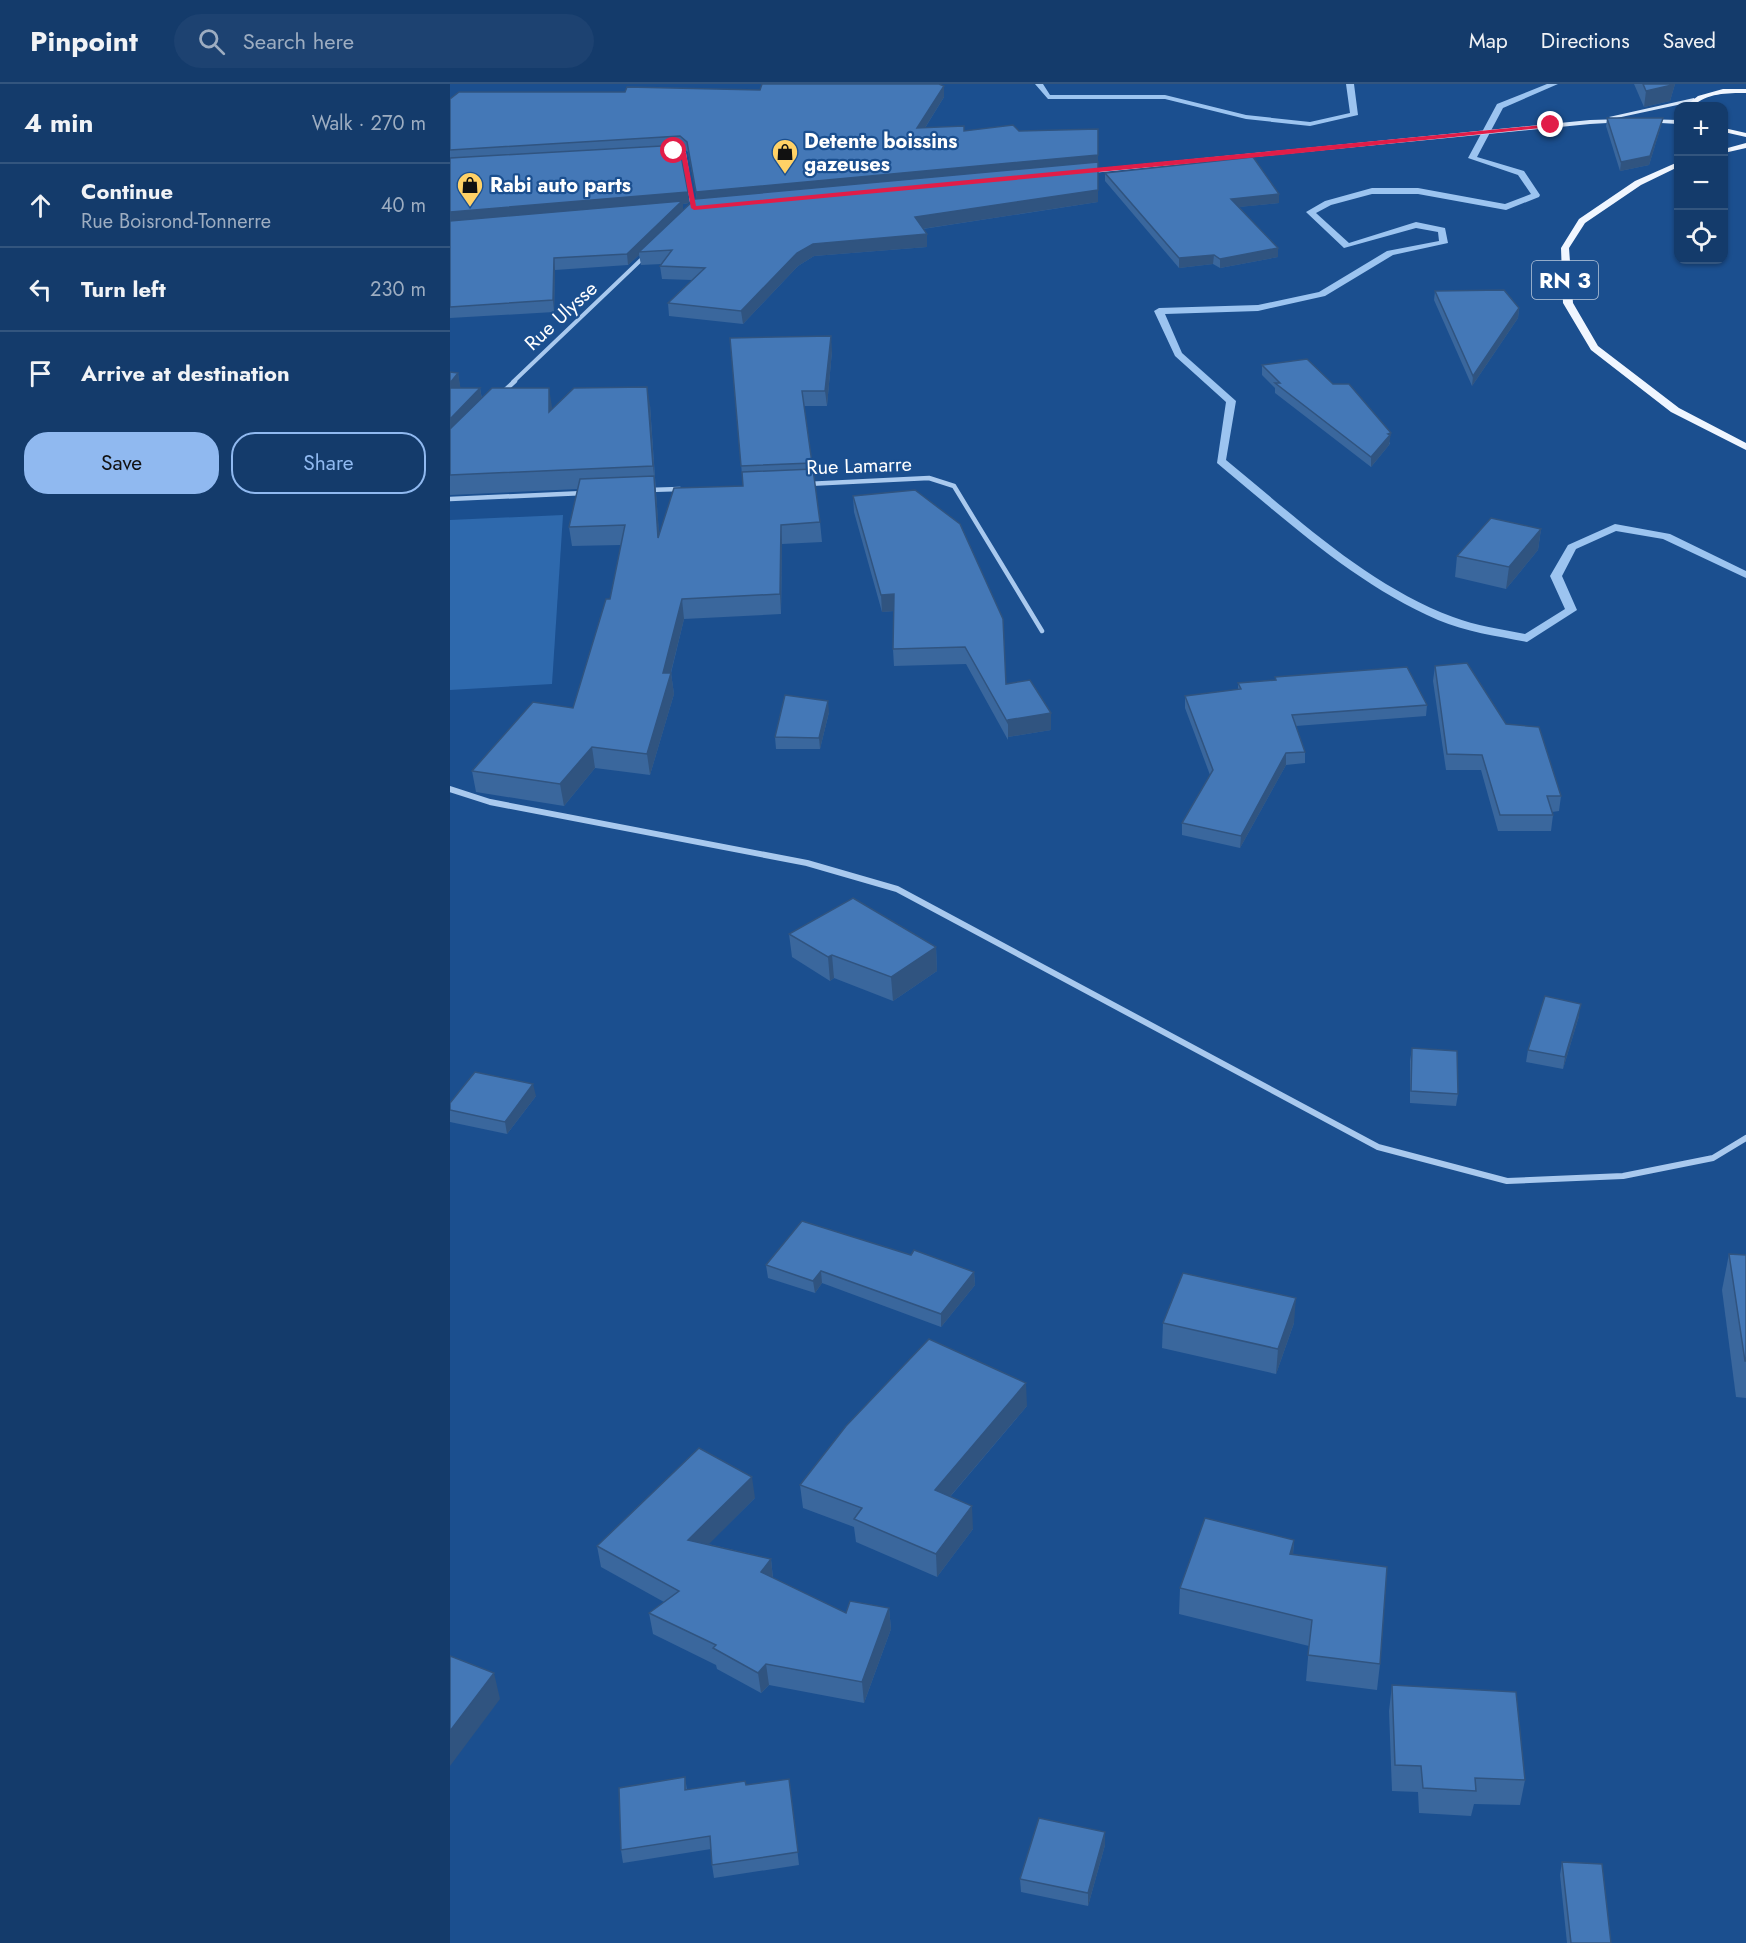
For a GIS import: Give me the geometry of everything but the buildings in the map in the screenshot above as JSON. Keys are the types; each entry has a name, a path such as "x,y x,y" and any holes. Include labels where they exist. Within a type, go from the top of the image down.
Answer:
{"main road":[{"path":"1693,102 1710,94 1746,91"},
{"path":"1590,122 1674,106"},
{"path":"1068,173 1590,122 1674,122"},
{"path":"1728,131 1746,135"},
{"path":"1728,150 1746,145"},
{"name":"RN 3","path":"1674,166 1638,183 1582,221 1565,248 1568,303 1594,348 1675,410 1746,447"},
{"path":"684,212 705,207"}],"street":[{"path":"662,152 684,153 694,208"},
{"name":"Rue Ulysse","path":"497,398 646,255"},
{"name":"Rue Lamarre","path":"797,484 929,478 954,486 1042,631"},
{"path":"642,491 689,489"},
{"path":"450,499 594,493"},
{"path":"450,789 490,802 807,863 897,889 1378,1147 1507,1181 1623,1176 1713,1158 1746,1138"}],"shaded area":[{"path":"563,515 552,684 450,690 450,520"}],"waterway":[{"path":"1039,84 1048,97 1165,97 1246,117 1310,124 1354,115 1350,84"},
{"path":"1554,84 1500,106 1472,158 1521,173 1536,195 1506,207 1418,191 1372,191 1328,203 1310,212 1347,246 1416,225 1442,230 1444,243 1390,253 1322,294 1258,308 1159,311 1178,354 1231,401 1221,461 1355,567 1413,603 1442,617 1473,627 1527,638 1571,610 1556,576 1572,547 1615,527 1666,536 1746,575"}],"place":[{"name":"Detente boissins gazeuses","path":"785,175"},
{"name":"Rabi auto parts","path":"470,208"}],"route":[{"path":"674,151 684,153 694,208 1281,154 1551,125"}]}
